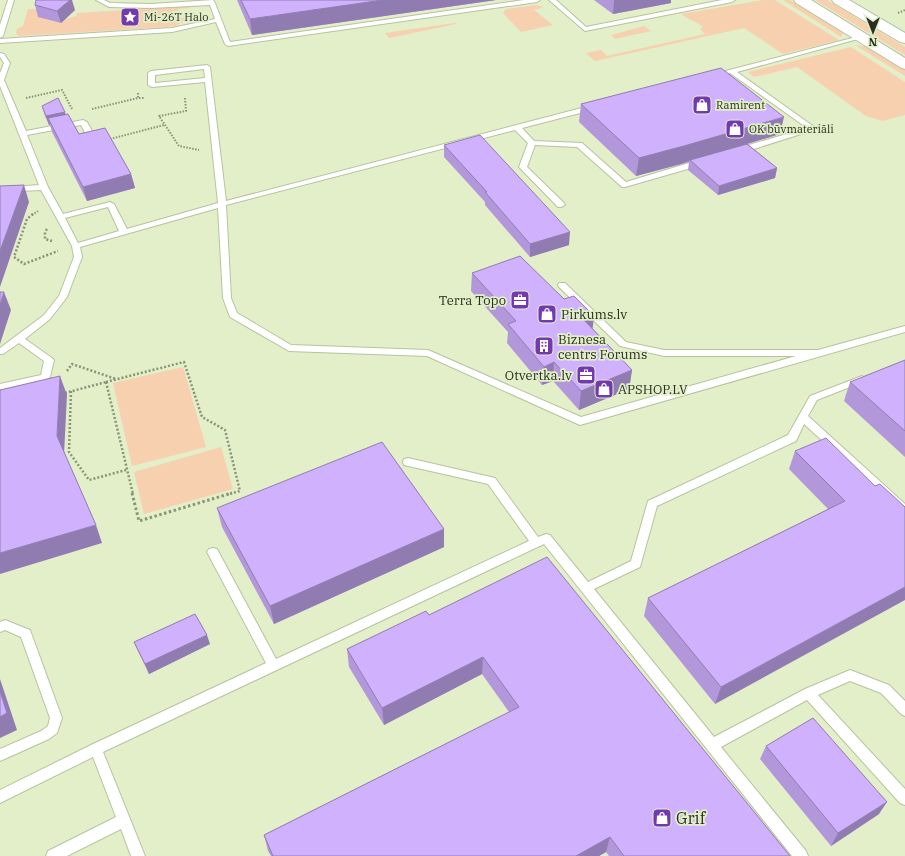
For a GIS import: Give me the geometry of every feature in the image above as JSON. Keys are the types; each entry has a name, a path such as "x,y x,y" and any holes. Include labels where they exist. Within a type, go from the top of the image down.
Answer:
{"main road":[{"path":"801,0 905,64"},
{"path":"839,0 905,39"}],"lane":[{"path":"0,36 12,0"},
{"path":"98,0 109,5 151,6 211,2 228,44 537,0"},
{"path":"552,0 585,29 732,0"},
{"path":"690,1 698,6"},
{"path":"0,41 172,30 219,20"},
{"path":"701,79 862,37"},
{"path":"0,55 2,55 7,63 1,80 44,187 76,246 78,257 63,297 47,317 3,351 0,351"},
{"path":"208,80 152,85 151,73 207,67 222,204 227,298 233,315 289,348 428,353 580,421 905,329"},
{"path":"730,153 813,129 731,71"},
{"path":"76,246 222,204 601,105"},
{"path":"23,134 83,122 94,142"},
{"path":"517,127 532,143 579,144 625,185 708,160"},
{"path":"532,143 523,167 561,205"},
{"path":"0,190 44,187"},
{"path":"60,217 110,204 124,232"},
{"path":"562,285 623,344 664,353 818,353"},
{"path":"0,387 45,377 49,360 19,339"},
{"path":"586,588 636,564 652,504 792,438 813,398 871,376"},
{"path":"803,417 905,510"},
{"path":"408,462 491,481 536,543"},
{"path":"0,797 96,749 546,538 801,856"},
{"path":"213,552 274,666"},
{"path":"0,627 5,625 26,634 56,718 53,729 45,736 0,755"},
{"path":"712,745 850,674 885,689 905,710"},
{"path":"809,694 905,799"},
{"path":"96,749 138,856"},
{"path":"53,856 124,820"}],"path":[{"path":"10,101 62,90 74,113"},
{"path":"138,92 138,98 146,98"},
{"path":"185,94 186,111 159,116 179,146 203,150 215,150"},
{"path":"94,142 164,125"},
{"path":"28,188 43,215"},
{"path":"40,210 27,219 14,257 24,264 61,251"},
{"path":"50,225 44,232 45,239 59,243"},
{"path":"60,247 61,255"},
{"path":"64,393 116,379 184,362 202,417 225,430 240,491 139,521 106,382"},
{"path":"64,375 72,364 116,379"},
{"path":"71,391 69,452 89,480 126,470"}],"shaded area":[{"path":"763,0 775,0 839,40 783,54 744,28 595,61 586,53 601,50 607,56 705,34 700,29 703,27 681,14"},
{"path":"783,0 789,0 796,3 839,29 843,33 841,37"},
{"path":"815,0 827,0 905,47 905,55"},
{"path":"536,5 544,7 534,10 553,25 521,32 503,13 506,9"},
{"path":"185,6 191,8 178,9 178,18 190,17 189,19 175,26 19,36 16,33 17,29 23,26 28,9 40,9 38,16 55,22 76,16 77,13"},
{"path":"456,24 389,38 385,33"},
{"path":"644,26 651,31 615,39 611,35"},
{"path":"855,45 869,47 905,70 905,76"},
{"path":"851,47 905,82 905,115 883,121 866,116 797,67 754,77 748,72"},
{"path":"183,367 206,447 132,466 113,383"},
{"path":"221,447 233,489 144,514 134,472"}],"building":[{"path":"36,0 70,0 57,11 35,5"},
{"path":"241,0 383,0 250,19"},
{"path":"721,68 784,117 639,158 581,104"},
{"path":"58,98 65,112 46,116 42,106"},
{"path":"68,114 79,134 105,128 131,174 83,187 48,118"},
{"path":"480,135 570,232 530,244 485,192 487,192 444,145"},
{"path":"747,144 777,168 719,186 690,160"},
{"path":"24,185 0,251 0,186"},
{"name":"Biznesa centrs Forums","path":"520,256 564,299 574,296 594,316 584,320 632,370 581,391 554,362 544,367 508,324 516,321 472,273"},
{"path":"0,292 4,292 0,305"},
{"path":"905,360 905,431 850,382"},
{"path":"60,376 57,436 96,525 0,553 0,390"},
{"path":"826,438 875,486 880,484 905,507 905,587 721,687 648,598 845,501 795,451"},
{"path":"382,442 444,529 270,606 217,508"},
{"path":"547,557 790,856 624,856 610,837 576,856 273,856 264,835 519,707 483,657 382,708 347,649 426,611 429,615"},
{"path":"195,614 207,635 145,664 134,642"},
{"path":"0,691 7,713 0,717"},
{"path":"813,718 887,802 838,833 766,746"}],"place":[{"name":"Mi-26T Halo","path":"130,17"},
{"name":"Ramirent","path":"702,105"},
{"name":"OK būvmateriāli","path":"735,129"},
{"name":"Terra Topo","path":"520,300"},
{"name":"Pirkums.lv","path":"547,314"},
{"name":"Biznesa centrs Forums","path":"544,346"},
{"name":"Otvertka.lv","path":"586,375"},
{"name":"APSHOP.LV","path":"604,389"},
{"name":"Grif","path":"662,818"}]}
